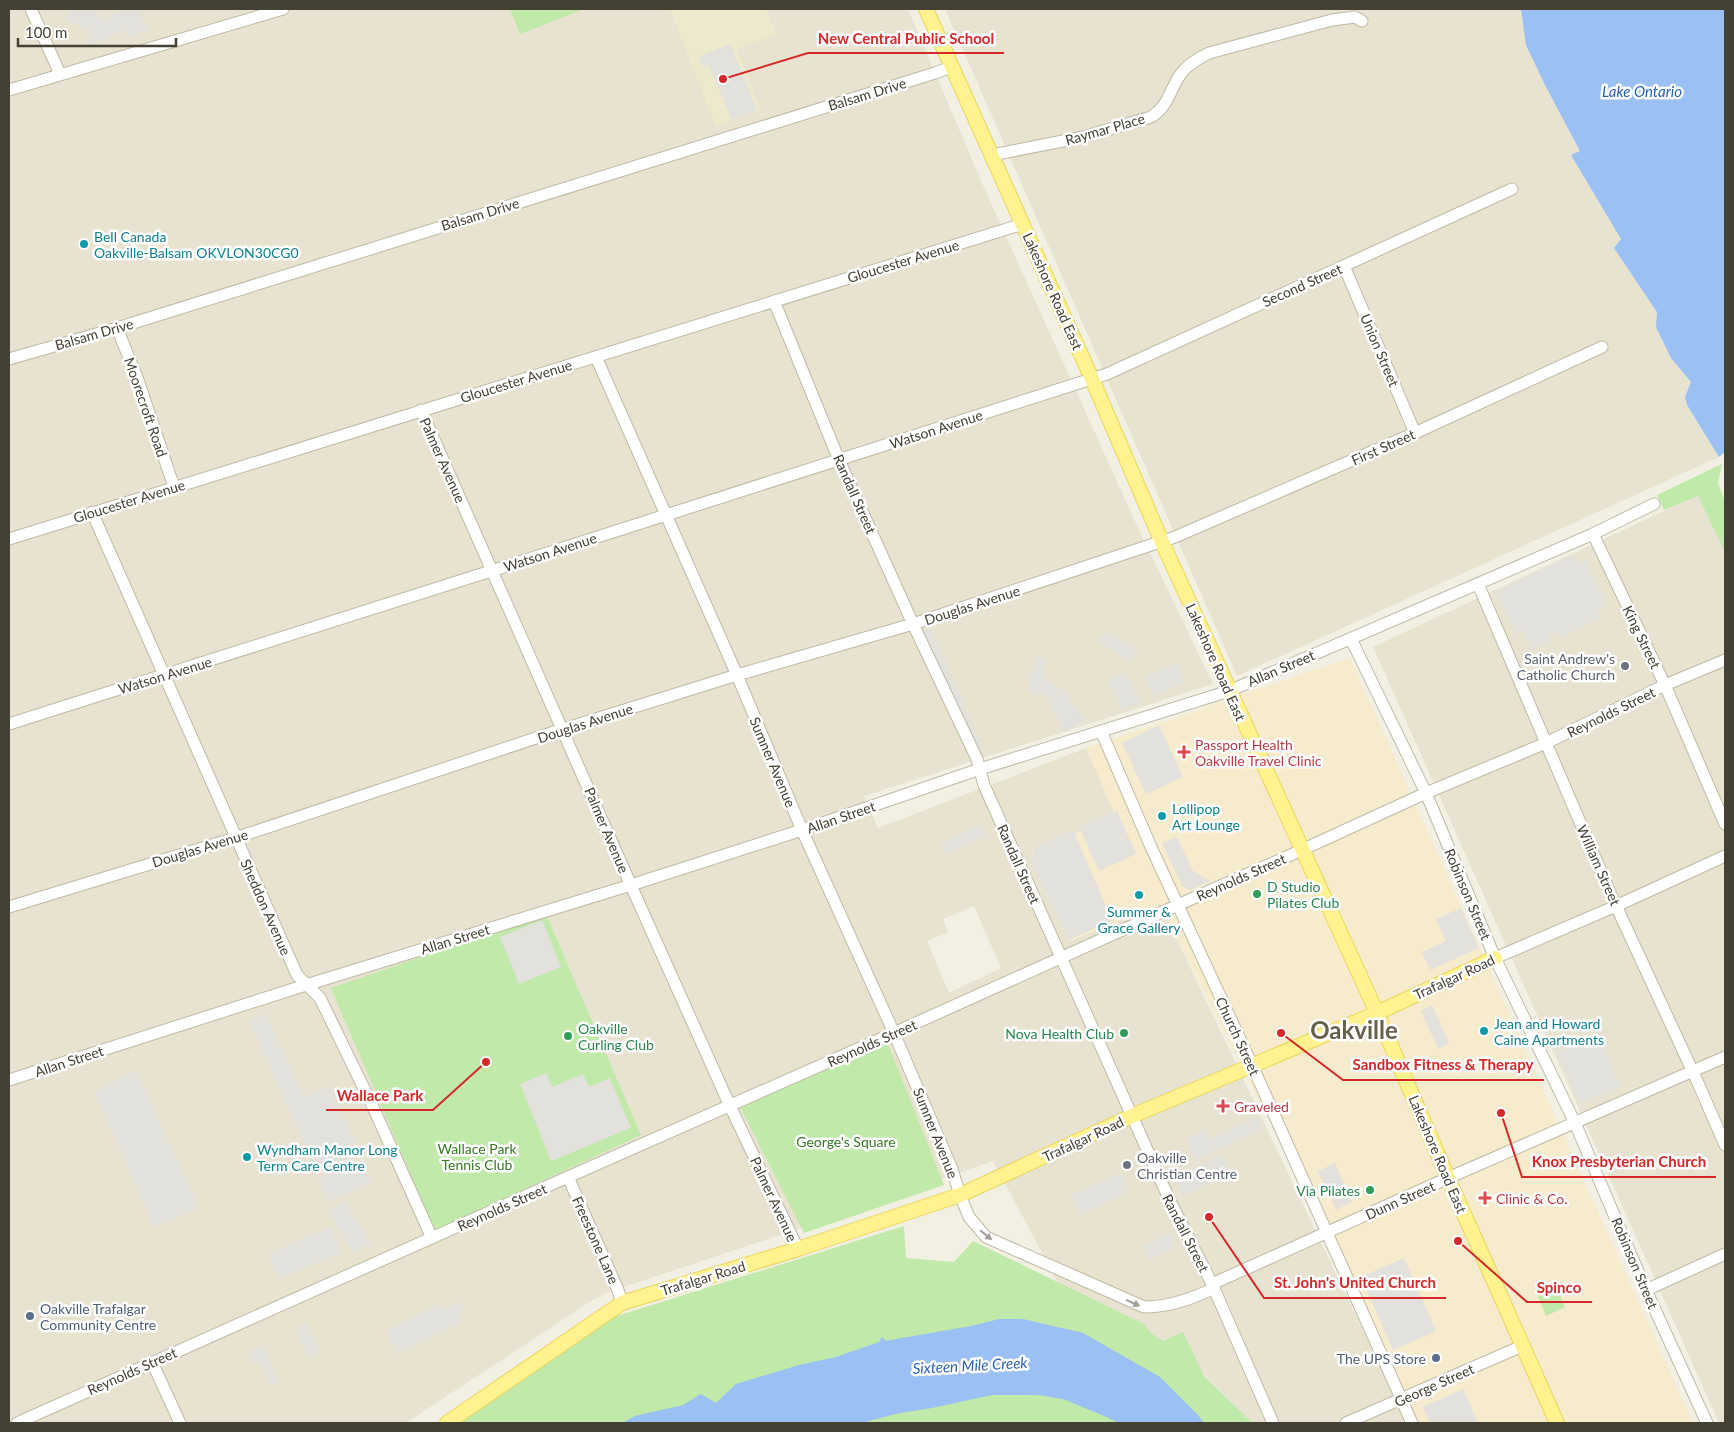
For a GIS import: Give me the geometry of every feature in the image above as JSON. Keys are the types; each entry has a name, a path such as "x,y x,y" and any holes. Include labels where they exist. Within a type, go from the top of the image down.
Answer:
{"main road":[{"name":"Lakeshore Road East","path":"926,9 1092,379 1162,542 1377,1013 1557,1423"},
{"name":"Trafalgar Road","path":"447,1423 622,1303 798,1249 960,1195 1132,1116 1377,1013 1494,958"}],"street":[{"path":"32,9 60,74"},
{"path":"9,90 283,9"},
{"name":"Raymar Place","path":"992,155 1083,137 1150,116 1160,111 1183,72 1196,59 1209,53 1332,20 1355,17 1362,21"},
{"name":"Balsam Drive","path":"9,359 117,328 951,67"},
{"name":"Second Street","path":"1092,379 1107,374 1512,189"},
{"name":"Gloucester Avenue","path":"9,539 1023,224"},
{"name":"Union Street","path":"1344,266 1415,433"},
{"name":"Randall Street","path":"774,300 839,460 913,624 977,759 984,785 1061,958 1170,1201 1213,1286 1273,1423"},
{"name":"Moorecroft Road","path":"117,328 138,380 174,487"},
{"name":"First Street","path":"1162,542 1415,433 1602,347"},
{"name":"Sumner Avenue","path":"596,357 737,675 802,830 894,1033 952,1169 960,1195"},
{"name":"Watson Avenue","path":"9,724 1092,379"},
{"name":"Palmer Avenue","path":"421,410 730,1106 798,1249"},
{"name":"Allan Street","path":"10,1076 631,885 802,830 980,769 1229,691 1593,534 1654,504"},
{"name":"Sheddon Avenue","path":"92,512 297,975 320,998 373,1107 432,1238"},
{"name":"King Street","path":"1593,534 1665,685 1725,824"},
{"name":"Douglas Avenue","path":"9,907 235,838 563,729 737,675 913,624 1162,542"},
{"name":"William Street","path":"1478,584 1616,906 1725,1145"},
{"name":"Robinson Street","path":"1351,639 1426,793 1494,958 1575,1123 1646,1290 1706,1423"},
{"name":"Reynolds Street","path":"17,1423 894,1033 1426,793 1546,743 1665,685 1725,660"},
{"name":"Church Street","path":"1101,731 1177,905 1252,1065 1412,1423"},
{"name":"Trafalgar Road","path":"1494,958 1616,906 1725,856"},
{"name":"Dunn Street","path":"960,1195 969,1217 986,1237 1144,1308 1157,1307 1181,1301 1327,1232 1725,1057"},
{"name":"Freestone Lane","path":"568,1177 622,1303"},
{"path":"1646,1290 1725,1254"},
{"name":"George Street","path":"1346,1423 1522,1346"},
{"path":"152,1362 180,1423"}],"shaded area":[{"path":"9,9 908,9 985,190 1139,530 1213,684 864,796 878,828 1086,748 1117,819 1070,941 1160,904 1407,1423 1253,1423 1202,1373 1063,1292 993,1161 835,1217 606,1293 406,1423 9,1423","holes":["974,906 1001,968 949,993 927,941 948,932 943,919"]},
{"path":"69,9 87,9 96,12 101,20 126,9 139,9 148,29 129,38 124,30 92,45 86,43 91,30 65,19"},
{"path":"670,9 766,9 776,34 737,49 760,109 716,127"},
{"path":"945,9 1540,9 1691,382 1687,405 1719,457 1237,676"},
{"path":"730,44 757,110 732,120 709,65 703,67 699,57"},
{"path":"1698,495 1725,552 1725,1423 1719,1423 1373,647"},
{"path":"1573,555 1577,563 1585,559 1607,606 1598,610 1602,617 1560,637 1557,631 1549,636 1551,641 1532,650 1523,631 1516,634 1496,592"},
{"path":"924,631 933,631 983,749 974,749"},
{"path":"1104,631 1138,650 1131,661 1098,642"},
{"path":"1037,656 1046,660 1044,679 1065,691 1085,720 1065,732 1044,692 1032,695 1028,688"},
{"path":"1350,658 1693,1423 1418,1423 1393,1367 1160,904 1069,941 1031,849 1117,819 1086,748"},
{"path":"1177,663 1185,682 1154,696 1146,677"},
{"path":"1125,672 1141,701 1123,710 1108,681"},
{"path":"1159,725 1183,777 1146,794 1122,743"},
{"path":"1117,811 1136,854 1099,871 1079,827"},
{"path":"981,824 986,835 947,854 941,844"},
{"path":"1073,830 1112,920 1069,940 1030,859 1035,856 1032,849"},
{"path":"1177,837 1193,871 1211,881 1190,890 1182,886 1162,843"},
{"path":"1461,908 1479,948 1430,970 1422,952 1446,941 1436,919"},
{"path":"542,920 561,967 519,984 500,937"},
{"path":"1432,1005 1449,1043 1438,1049 1421,1011"},
{"path":"266,1013 304,1097 330,1086 361,1155 325,1171 321,1164 315,1167 249,1020"},
{"path":"1591,1038 1594,1045 1601,1042 1621,1087 1582,1102 1578,1099 1557,1052"},
{"path":"136,1070 199,1208 154,1227 95,1092"},
{"path":"546,1073 552,1087 583,1074 589,1087 610,1078 631,1128 551,1161 520,1084"},
{"path":"1257,1117 1262,1129 1196,1160 1186,1139 1206,1129 1211,1139"},
{"path":"1223,1155 1231,1174 1183,1196 1175,1177"},
{"path":"361,1160 371,1183 328,1202 318,1178"},
{"path":"1335,1163 1352,1202 1336,1210 1318,1171"},
{"path":"1121,1173 1129,1192 1080,1215 1071,1195"},
{"path":"345,1201 371,1243 354,1253 328,1211"},
{"path":"331,1227 341,1253 279,1279 269,1254"},
{"path":"1170,1233 1176,1247 1149,1260 1143,1246"},
{"path":"1404,1258 1436,1331 1393,1350 1361,1277"},
{"path":"459,1302 464,1312 459,1315 462,1321 398,1354 386,1331 438,1304 442,1310"},
{"path":"308,1323 320,1353 308,1358 296,1328"},
{"path":"264,1346 279,1382 270,1386 259,1360 253,1363 248,1352"},
{"path":"1463,1389 1478,1423 1430,1423 1423,1407"}],"green space":[{"path":"510,9 584,9 520,34"},
{"path":"1722,464 1718,483 1725,502 1725,552 1698,496 1664,510 1657,495"},
{"name":"Wallace Park Tennis Club","path":"546,914 641,1135 435,1231 331,988"},
{"name":"George's Square","path":"888,1044 944,1185 804,1233 740,1107"},
{"path":"904,1226 906,1258 954,1262 973,1241 1144,1324 1151,1333 1163,1341 1183,1332 1204,1376 1253,1423 456,1423 607,1319"},
{"path":"1556,1285 1565,1307 1546,1316 1537,1294"}],"water":[{"name":"Lake Ontario","path":"1521,9 1725,9 1725,452 1719,457 1687,405 1685,397 1691,382 1671,358 1656,327 1657,312 1614,248 1621,239 1571,155 1580,151 1526,45"},
{"name":"Sixteen Mile Creek","path":"999,1319 1023,1319 1083,1333 1160,1377 1204,1423 1118,1423 1063,1399 1039,1395 992,1395 900,1413 861,1423 622,1423 635,1416 683,1405 701,1394 716,1403 736,1384 799,1365 836,1357 879,1342 882,1337 886,1341 971,1326"}],"place":[{"name":"New Central Public School","path":"723,79"},
{"name":"Bell Canada Oakville-Balsam OKVLON30CG0","path":"84,244"},
{"name":"Saint Andrew's Catholic Church","path":"1625,666"},
{"name":"Passport Health Oakville Travel Clinic","path":"1184,752"},
{"name":"Lollipop Art Lounge","path":"1162,816"},
{"name":"D Studio Pilates Club","path":"1257,894"},
{"name":"Summer & Grace Gallery","path":"1139,895"},
{"name":"Jean and Howard Caine Apartments","path":"1484,1031"},
{"name":"Nova Health Club","path":"1124,1033"},
{"name":"Sandbox Fitness & Therapy","path":"1281,1033"},
{"name":"Oakville Curling Club","path":"568,1036"},
{"name":"Wallace Park","path":"486,1062"},
{"name":"Graveled","path":"1223,1106"},
{"name":"Knox Presbyterian Church","path":"1501,1113"},
{"name":"Wyndham Manor Long Term Care Centre","path":"247,1157"},
{"name":"Oakville Christian Centre","path":"1127,1165"},
{"name":"Via Pilates","path":"1370,1190"},
{"name":"Clinic & Co.","path":"1485,1198"},
{"name":"St. John's United Church","path":"1209,1217"},
{"name":"Spinco","path":"1458,1241"},
{"name":"Oakville Trafalgar Community Centre","path":"30,1316"},
{"name":"The UPS Store","path":"1436,1358"}],"district":[{"name":"Oakville","path":"1354,1029"}]}
